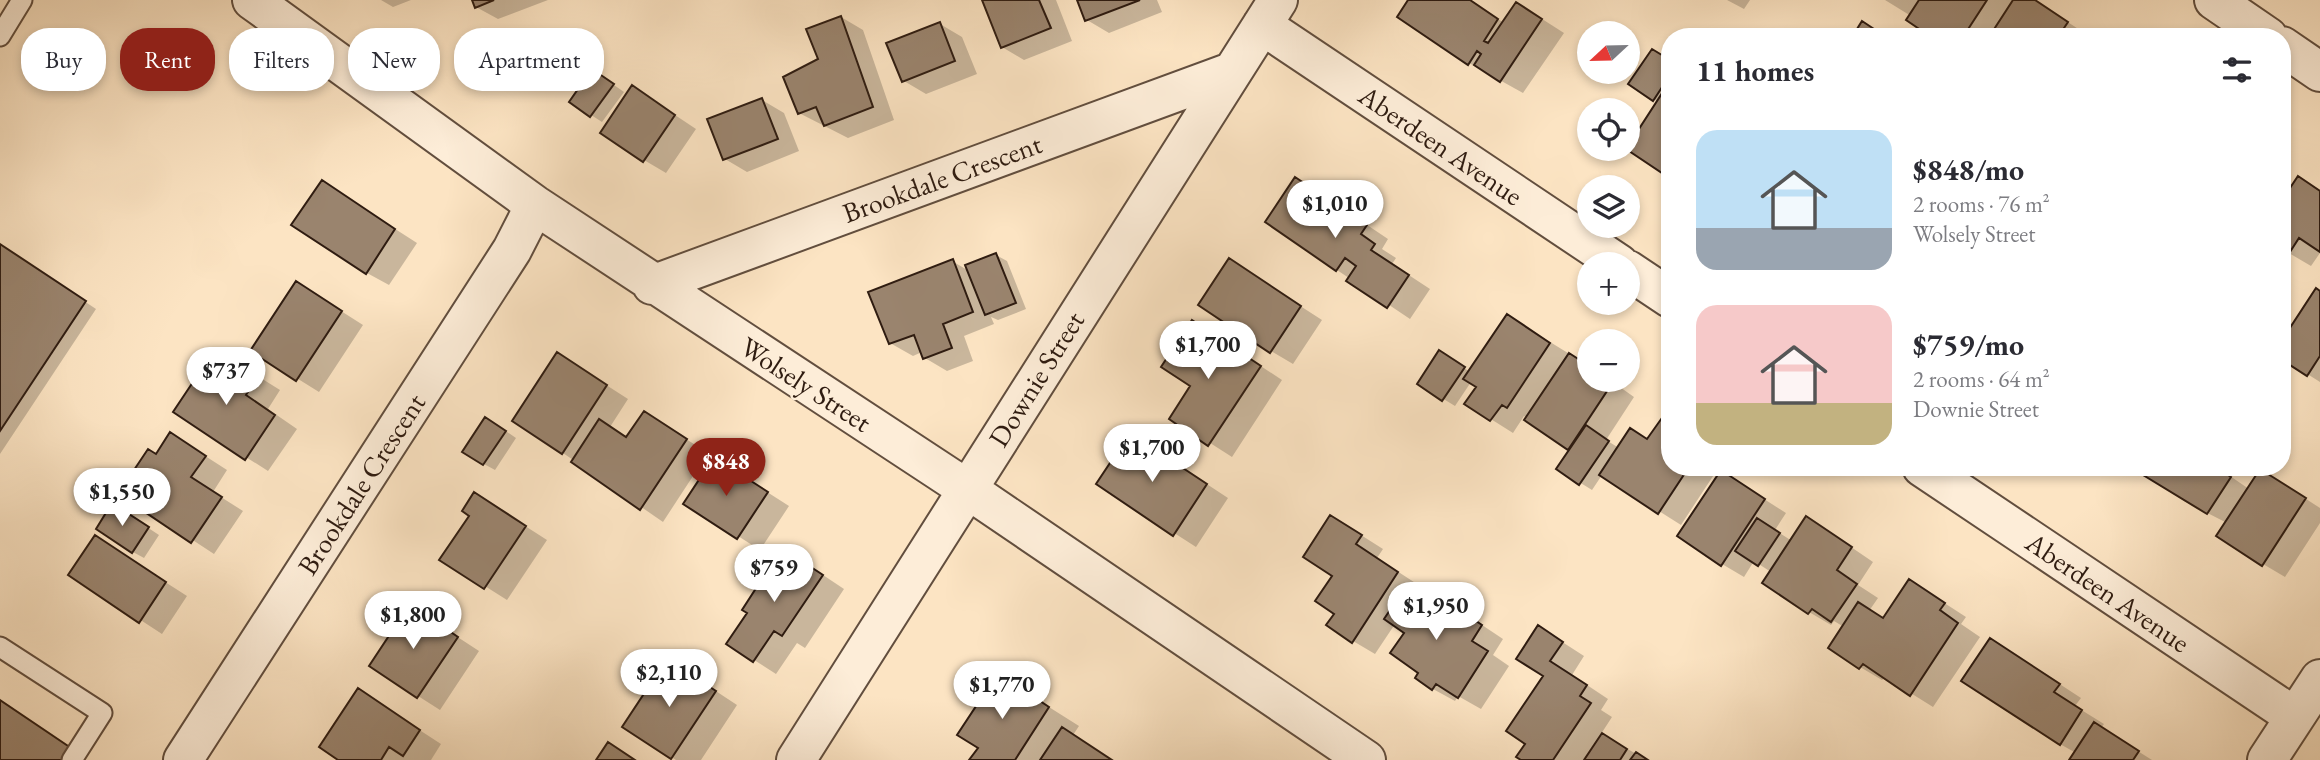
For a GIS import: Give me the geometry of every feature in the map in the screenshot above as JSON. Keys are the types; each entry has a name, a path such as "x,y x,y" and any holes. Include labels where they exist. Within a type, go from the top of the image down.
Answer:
{"street":[{"name":"Wolsely Street","path":"252,0 536,205 652,285 967,489 1366,760"},
{"path":"2214,0 2255,28"},
{"name":"Downie Street","path":"796,760 1270,13"},
{"name":"Aberdeen Avenue","path":"1270,13 1602,252"},
{"path":"2291,52 2320,72"},
{"name":"Brookdale Crescent","path":"652,285 1231,72"},
{"name":"Brookdale Crescent","path":"183,760 512,250 536,205"},
{"path":"1640,278 1661,292"},
{"name":"Aberdeen Avenue","path":"1935,476 2295,717"},
{"path":"2267,760 2320,679"}],"lane":[{"path":"0,36 22,0"},
{"path":"0,647 102,713 72,760"}],"building":[{"path":"472,0 494,0 475,8"},
{"path":"982,0 1039,0 1051,28 1001,48"},
{"path":"1077,0 1140,0 1085,21"},
{"path":"1408,0 1470,0 1498,19 1484,41 1488,43 1516,2 1542,19 1500,82 1474,65 1481,54 1477,51 1468,65 1397,17"},
{"path":"1919,0 1987,0 1969,28 1918,28 1906,20"},
{"path":"2013,0 2035,0 2068,22 2064,28 1995,28"},
{"path":"841,16 873,107 824,126 816,107 798,114 783,77 818,59 806,29"},
{"path":"1862,21 1872,28 1858,28"},
{"path":"940,22 955,61 902,82 886,43"},
{"path":"1652,49 1661,54 1661,89 1653,101 1628,84 1640,84 1640,66"},
{"path":"604,77 614,84 590,117 569,102 577,91 604,91"},
{"path":"632,85 675,115 643,162 600,133"},
{"path":"1661,95 1661,172 1640,158 1640,127"},
{"path":"762,98 778,139 723,160 707,119"},
{"path":"2298,176 2320,191 2320,252 2299,238 2291,250 2291,186"},
{"path":"1295,177 1367,225 1361,234 1375,244 1371,250 1409,275 1387,308 1346,281 1356,266 1345,258 1336,271 1265,222"},
{"path":"322,180 395,229 366,274 291,225"},
{"path":"0,244 86,301 0,431"},
{"path":"996,253 1016,303 985,315 965,265"},
{"path":"1229,258 1301,306 1270,353 1198,305"},
{"path":"953,259 973,312 943,324 952,348 923,359 914,335 889,344 868,292"},
{"path":"296,281 342,311 296,381 250,351"},
{"path":"2316,288 2320,291 2320,356 2307,376 2291,366 2291,326"},
{"path":"1507,314 1550,343 1507,408 1502,405 1490,421 1464,404 1476,387 1463,379"},
{"path":"1192,320 1261,366 1208,446 1169,419 1190,386 1161,367"},
{"path":"1439,350 1465,367 1442,401 1417,384"},
{"path":"557,352 607,385 562,454 512,421"},
{"path":"224,353 258,376 246,395 275,415 245,460 173,412 203,367 211,372"},
{"path":"1569,353 1577,358 1577,392 1606,392 1568,450 1524,420"},
{"path":"644,411 687,439 640,510 571,462 599,419 626,437"},
{"path":"485,417 506,431 483,465 462,452"},
{"path":"1661,419 1661,476 1683,476 1658,514 1599,475 1630,428 1647,439"},
{"path":"1586,425 1609,441 1579,485 1556,469"},
{"path":"170,432 206,456 191,477 222,497 191,543 118,494 148,449 156,454"},
{"path":"1130,433 1207,484 1173,536 1096,484"},
{"path":"714,457 768,492 737,539 683,504"},
{"path":"1717,476 1730,476 1765,499 1721,566 1677,536"},
{"path":"2145,476 2230,476 2207,514"},
{"path":"2255,476 2271,476 2306,498 2262,566 2216,536"},
{"path":"474,492 526,526 484,589 439,560 469,516 462,511"},
{"path":"112,503 149,527 132,553 96,529"},
{"path":"1330,515 1362,535 1356,544 1398,572 1352,643 1326,625 1334,614 1315,601 1332,576 1303,557"},
{"path":"1806,516 1852,547 1837,570 1857,584 1831,622 1812,609 1808,614 1762,583"},
{"path":"1757,518 1780,533 1758,566 1735,551"},
{"path":"95,535 166,582 139,623 68,575"},
{"path":"782,548 823,575 782,636 774,631 753,662 726,644 747,613 742,610"},
{"path":"1909,579 1945,603 1940,610 1958,623 1910,696 1863,664 1859,669 1828,648 1858,602 1883,618"},
{"path":"1407,585 1430,600 1424,609 1437,618 1448,602 1482,625 1472,641 1488,651 1458,698 1436,684 1432,690 1415,678 1418,673 1390,653 1404,633 1384,619"},
{"path":"410,604 458,637 417,698 369,666"},
{"path":"1538,625 1563,642 1550,661 1587,685 1580,696 1591,703 1553,760 1521,760 1516,757 1525,744 1506,731 1543,676 1516,659"},
{"path":"1990,638 2060,684 2054,692 2082,710 2060,745 1961,681"},
{"path":"667,659 716,691 671,759 622,727"},
{"path":"998,673 1049,707 1015,760 969,760 978,748 957,735"},
{"path":"358,688 420,730 403,756 389,747 381,760 338,760 319,747"},
{"path":"0,700 71,748 63,760 0,760"},
{"path":"2094,722 2139,751 2133,760 2069,760"},
{"path":"1062,727 1112,760 1040,760"},
{"path":"1602,733 1627,749 1620,760 1584,760"},
{"path":"608,742 635,760 596,760"},
{"path":"1636,752 1648,760 1630,760"}]}
